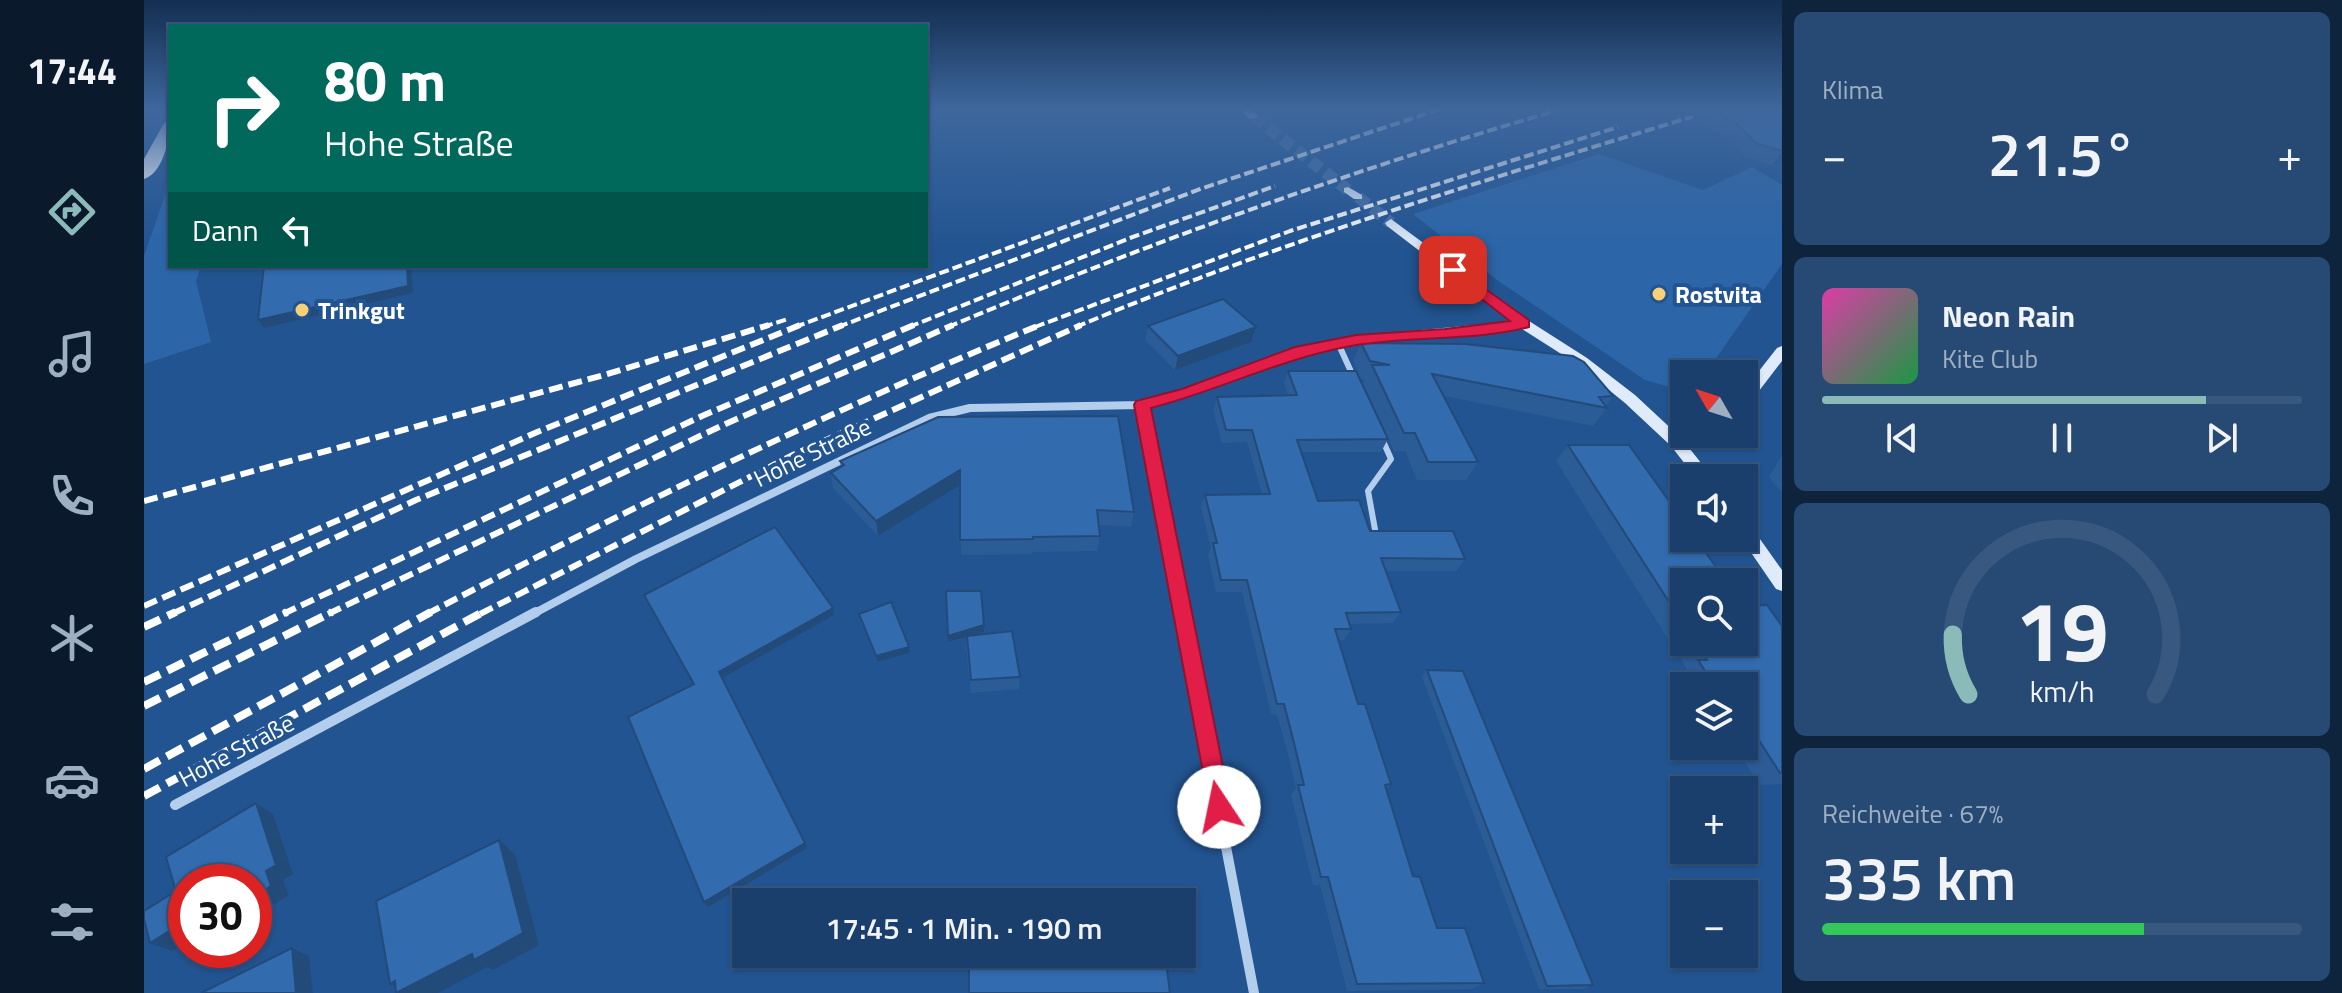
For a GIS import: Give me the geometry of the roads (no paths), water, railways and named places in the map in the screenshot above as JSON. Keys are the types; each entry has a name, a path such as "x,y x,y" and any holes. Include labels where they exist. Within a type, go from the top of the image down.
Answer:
{"highway":[{"path":"144,174 155,154"}],"street":[{"path":"1391,223 1524,324 1582,361 1670,436"},
{"name":"Hohe Straße","path":"175,805 636,559 929,418 970,408 1142,405 1186,393 1295,352 1338,343 1524,324"},
{"path":"1758,382 1782,351"},
{"path":"1142,405 1254,993"},
{"path":"1681,448 1694,464"},
{"path":"1758,550 1782,584"}],"lane":[{"path":"1338,343 1358,387"},
{"path":"1376,535 1368,491 1391,459 1378,430"}],"tunnel":[{"path":"1302,154 1348,190"},
{"path":"1358,197 1391,223"}],"railway":[{"path":"840,326 1203,188 1304,154"},
{"path":"948,327 1254,208 1413,154"},
{"path":"1037,326 1290,231 1532,154"},
{"path":"1076,327 1314,237 1571,154"},
{"path":"909,327 1130,238 1275,186"},
{"path":"796,327 1170,188"},
{"path":"763,327 788,319"},
{"path":"144,501 604,375 769,325"},
{"path":"796,327 800,325"},
{"path":"283,614 702,416 914,325"},
{"path":"328,614 723,425 953,325"},
{"path":"480,614 793,455 1081,325"},
{"path":"172,614 416,500 840,326"},
{"path":"427,614 730,462 884,391 1037,326"},
{"path":"144,606 535,433 796,327"},
{"path":"144,627 176,612"},
{"path":"144,682 287,612"},
{"path":"328,614 332,612"},
{"path":"144,769 431,612"},
{"path":"144,796 483,612"},
{"path":"144,706 328,614"}],"place":[{"name":"Rostvita","path":"1659,294"},
{"name":"Trinkgut","path":"302,310"}]}
